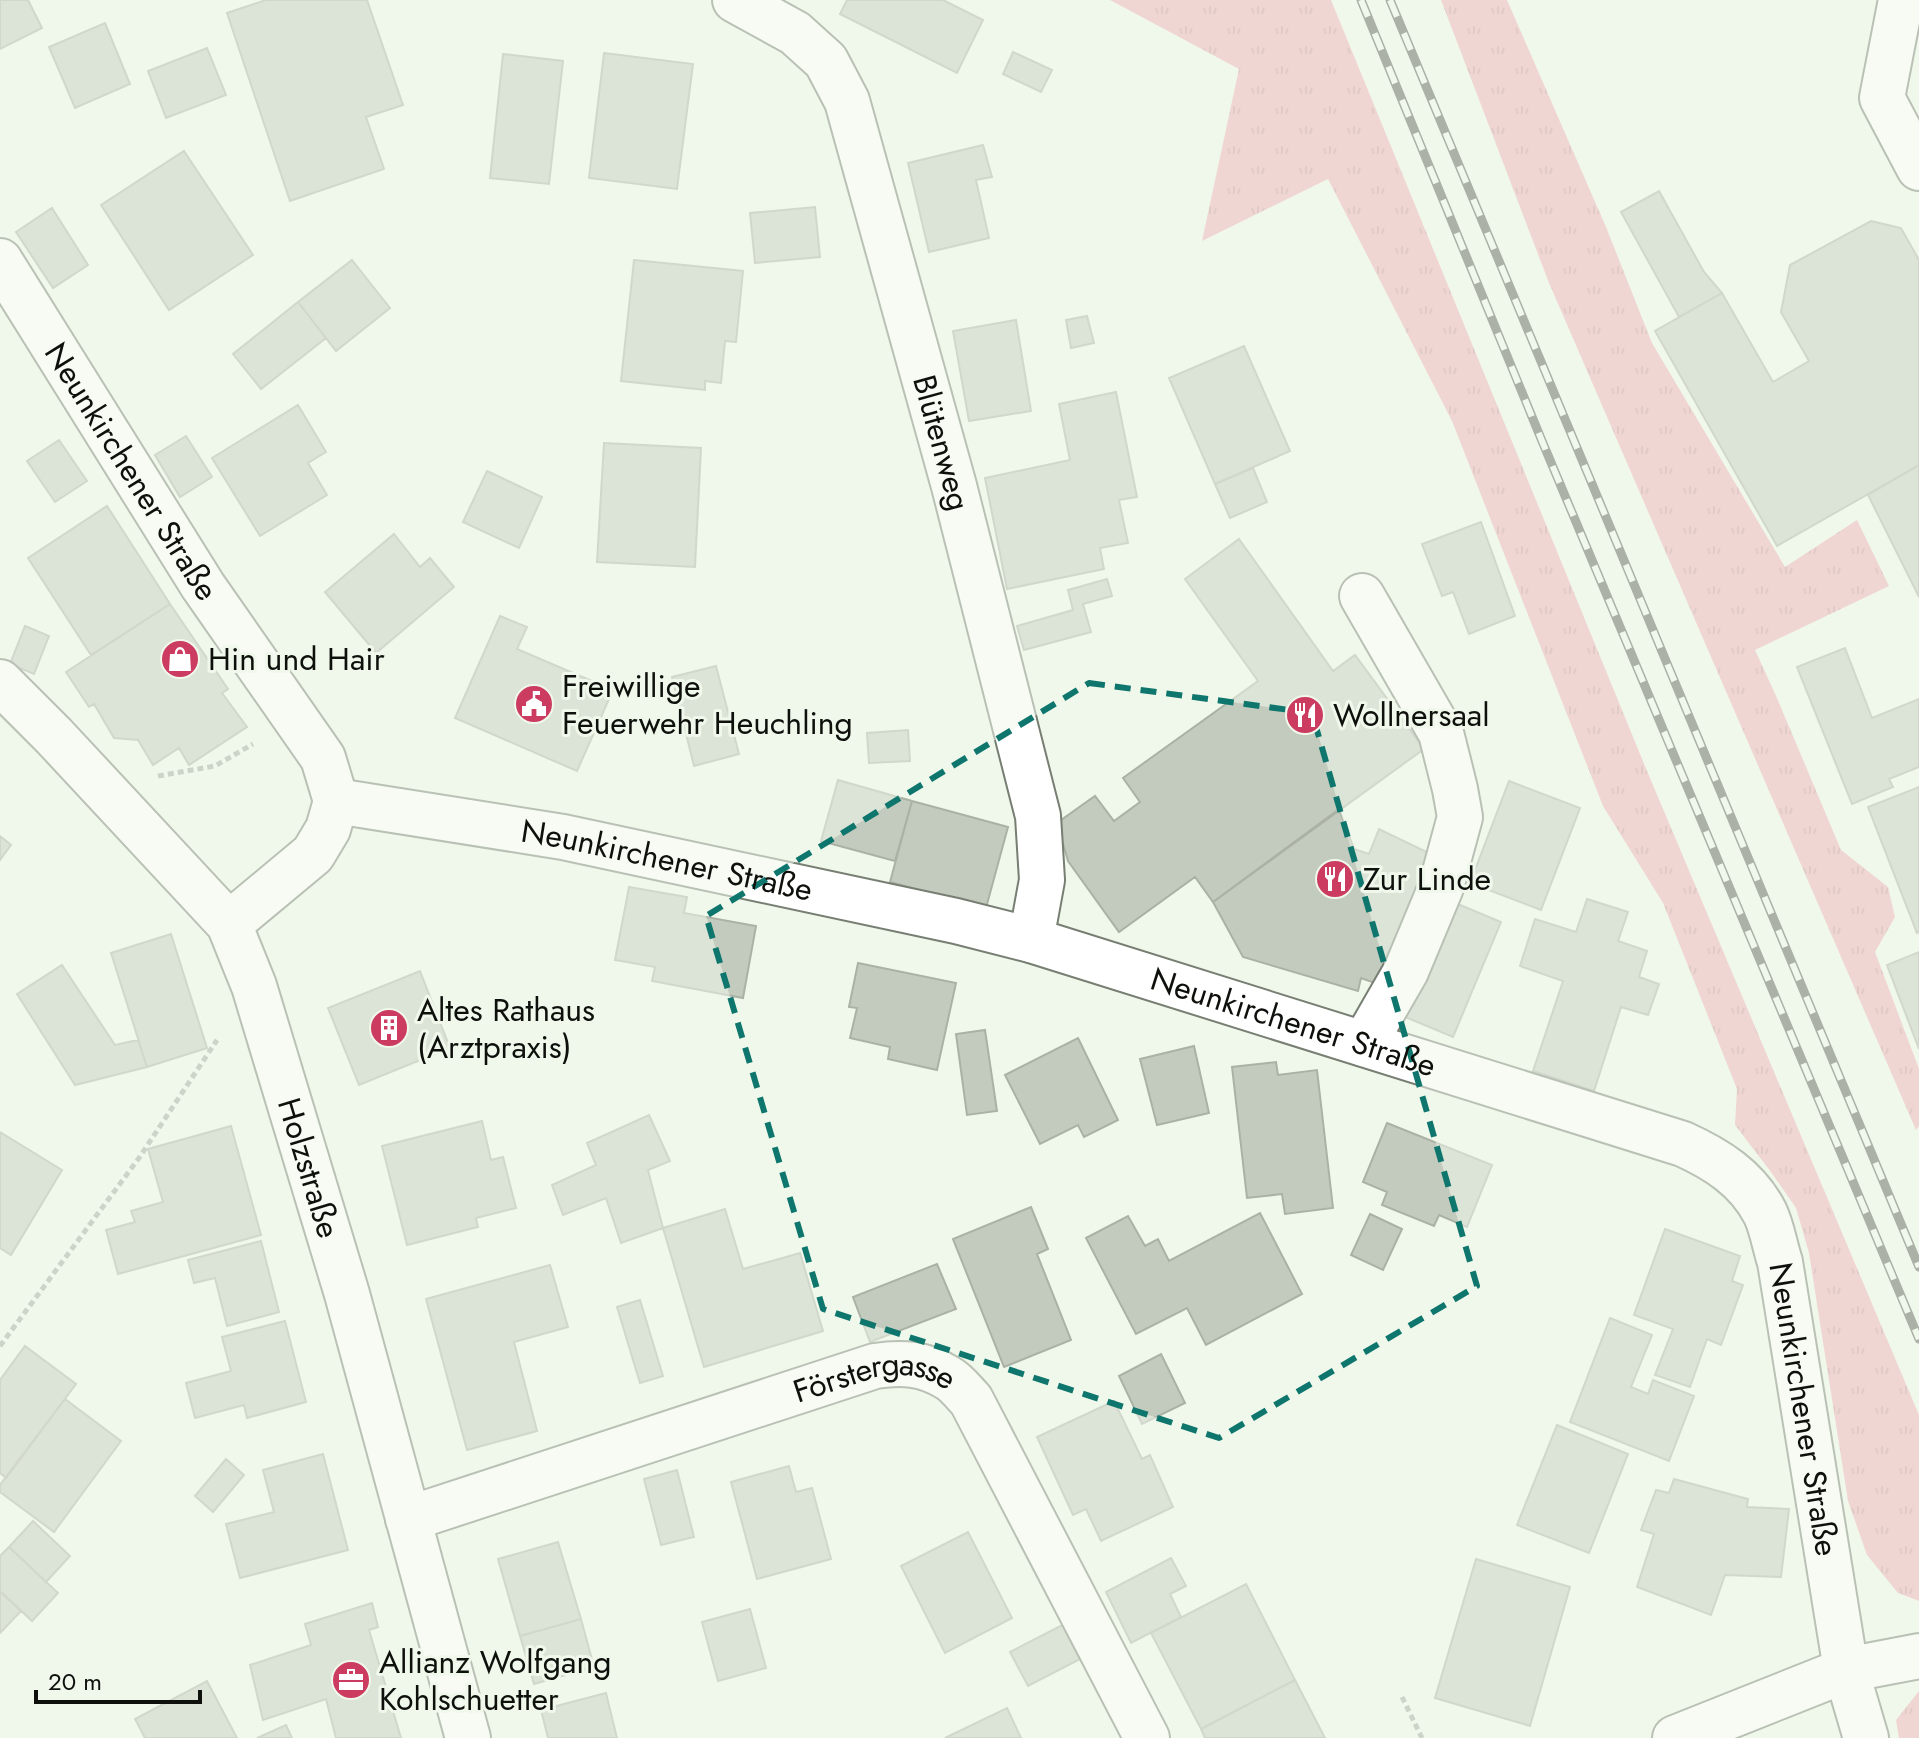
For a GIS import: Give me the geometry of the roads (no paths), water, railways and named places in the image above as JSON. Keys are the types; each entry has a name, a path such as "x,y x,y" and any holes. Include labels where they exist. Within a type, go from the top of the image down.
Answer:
{"street":[{"name":"Blütenweg","path":"735,0 795,33 826,61 847,101 954,486 1038,816 1042,880 1031,940"},
{"path":"1901,0 1882,98 1919,168"},
{"name":"Neunkirchener Straße","path":"0,261 203,586 323,758 336,801 563,837 1031,940 1683,1144 1715,1159 1743,1183 1766,1213 1780,1262 1846,1670 1866,1738"},
{"path":"1362,596 1441,733 1460,817 1441,887 1406,971 1364,1044"},
{"name":"Holzstraße","path":"0,682 229,924 254,986 347,1294 468,1738"},
{"path":"229,924 313,854 328,829 336,801"},
{"name":"Förstergasse","path":"408,1519 875,1366 899,1363 923,1367 951,1379 971,1400 1147,1738"},
{"path":"1675,1738 1846,1670 1919,1656"}],"railway":[{"path":"1361,0 1542,441 1919,1339"},
{"path":"1390,0 1919,1267"}],"place":[{"name":"Hin und Hair","path":"180,659"},
{"name":"Freiwillige Feuerwehr Heuchling","path":"534,704"},
{"name":"Wollnersaal","path":"1305,715"},
{"name":"Zur Linde","path":"1335,879"},
{"name":"Altes Rathaus (Arztpraxis)","path":"389,1028"},
{"name":"Allianz Wolfgang Kohlschuetter","path":"351,1680"}]}
